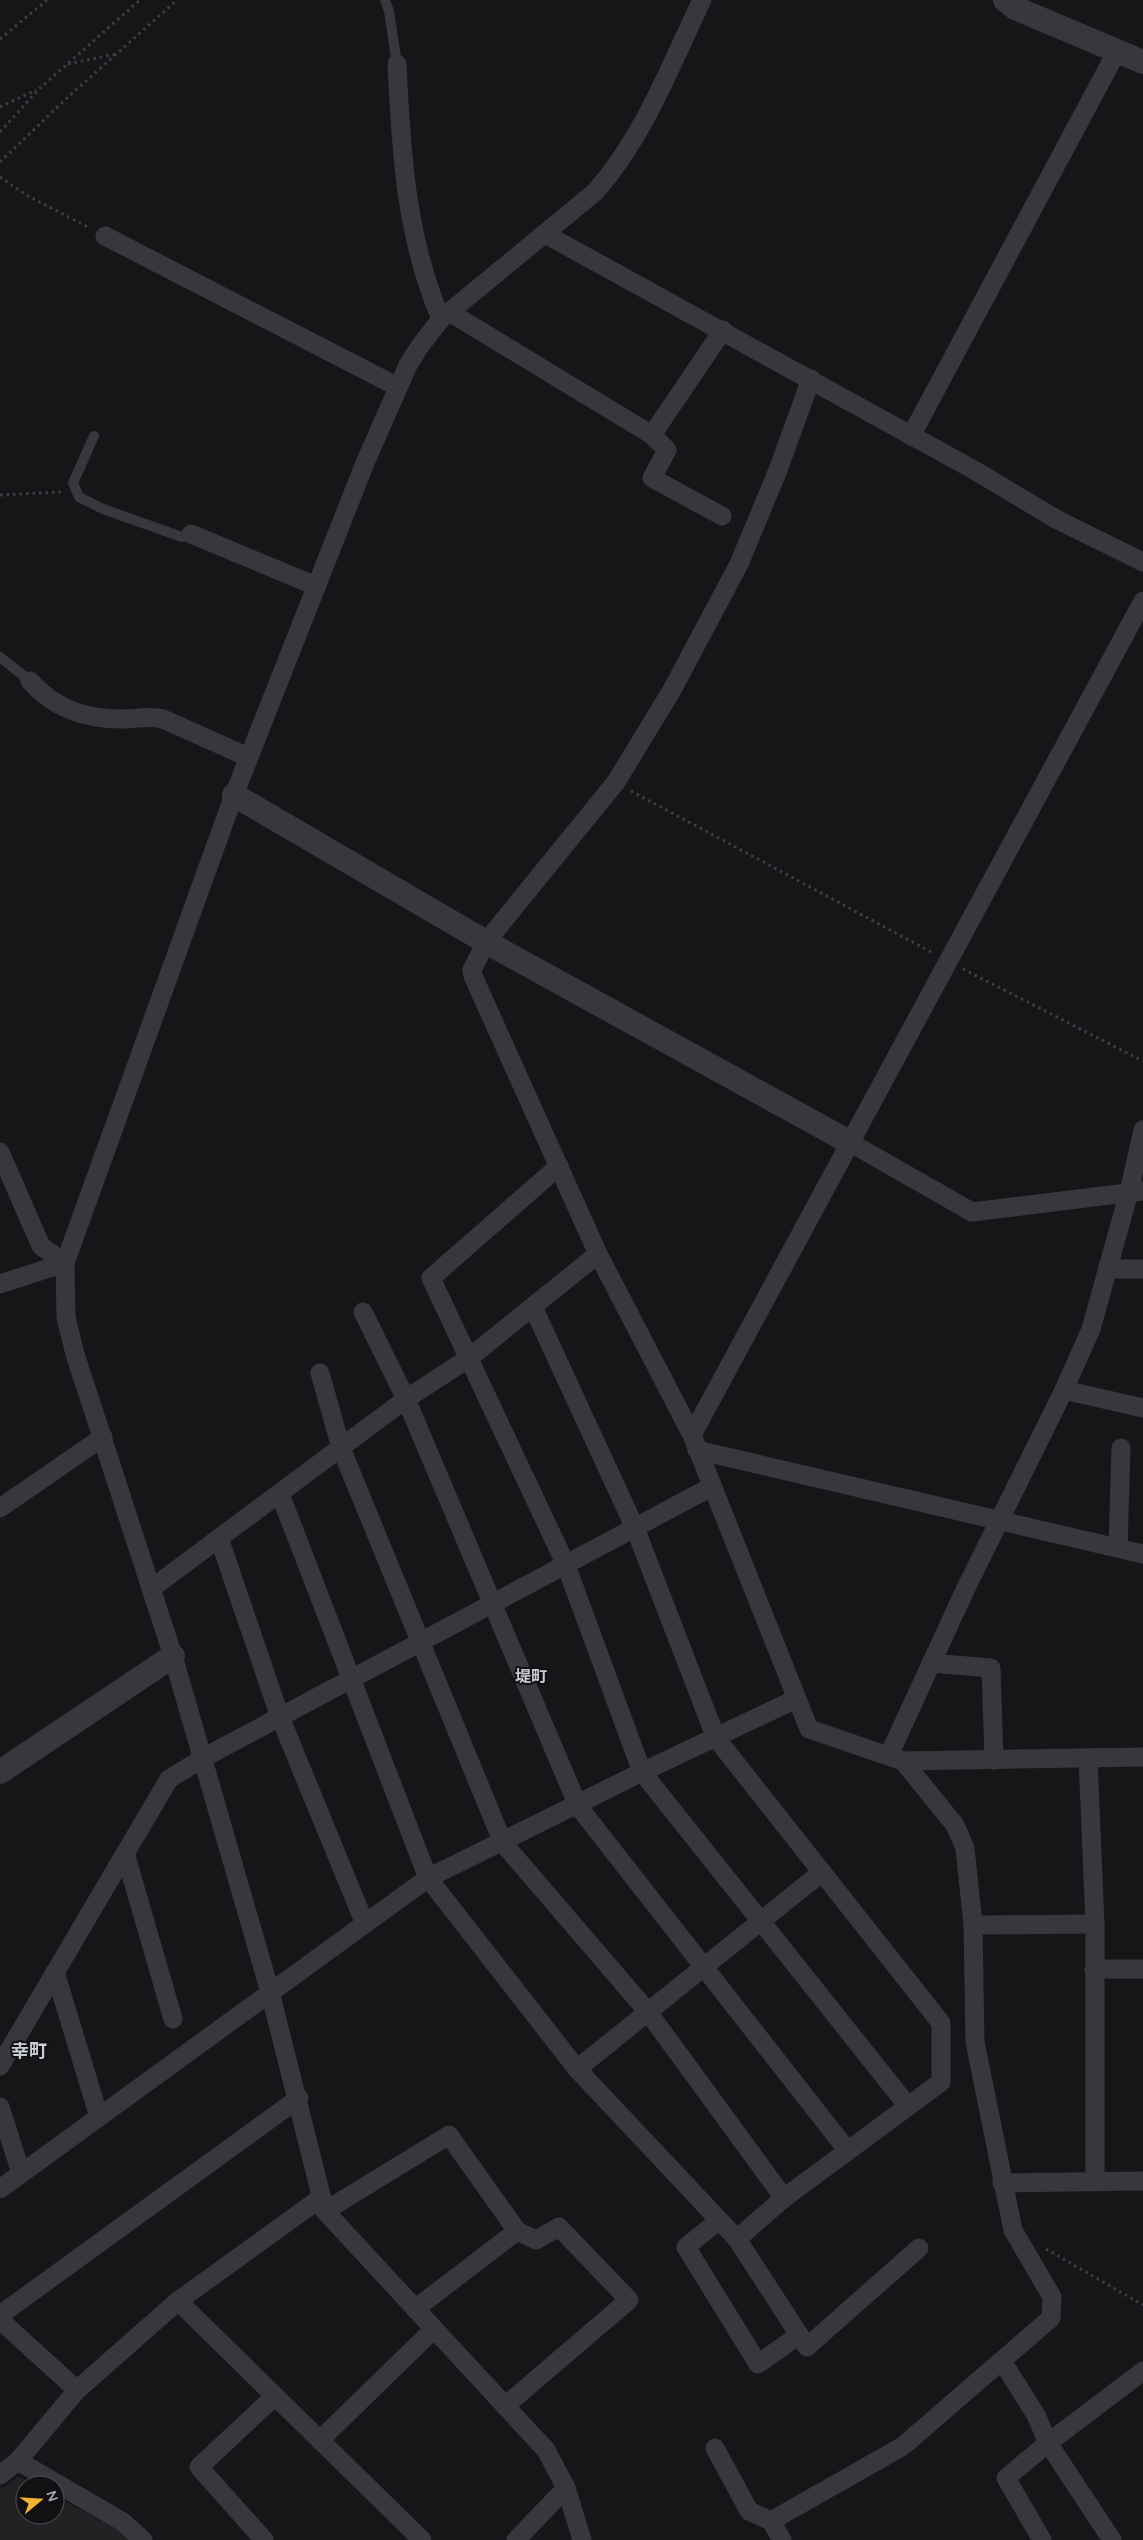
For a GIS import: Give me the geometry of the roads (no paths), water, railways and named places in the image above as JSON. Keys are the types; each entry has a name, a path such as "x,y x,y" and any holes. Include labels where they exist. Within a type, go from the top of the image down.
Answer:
{"street":[{"path":"582,2540 566,2488 546,2450 434,2329 324,2204 299,2098 203,1758 152,1588 75,1354 66,1318 65,1263 248,757 398,387 420,346 445,315 595,192 627,152 702,0"},
{"path":"1005,0 1015,8 1143,62"},
{"path":"911,436 1117,52"},
{"path":"397,64 402,161 410,215 434,304 445,315 652,436 667,450 652,478 722,516"},
{"path":"545,234 811,379 974,470 1056,519 1143,562"},
{"path":"104,236 398,387"},
{"path":"652,436 723,330"},
{"path":"811,379 778,470 739,564 676,682 616,782 486,942 472,970 473,976 598,1254 695,1443 809,1729 896,1758 994,1760 1143,1757"},
{"path":"191,534 316,586"},
{"path":"695,1443 851,1143 1143,601"},
{"path":"30,681 68,712 94,717 127,719 152,717 163,719 248,757"},
{"path":"234,795 486,942 851,1143 972,1212 1136,1192"},
{"path":"896,1758 931,1664 1064,1390 1091,1330 1107,1269 1136,1192 1143,1130"},
{"path":"0,1152 41,1246 65,1263"},
{"path":"558,1166 431,1278 566,1565 642,1772 907,2105"},
{"path":"152,1588 406,1399 469,1358 598,1254"},
{"path":"0,1284 65,1263"},
{"path":"1107,1269 1143,1269"},
{"path":"533,1307 635,1528 716,1738 941,2023 941,2082 907,2105 784,2198 736,2239"},
{"path":"363,1312 406,1399 494,1603 578,1806 848,2150"},
{"path":"320,1373 341,1448 422,1642 502,1843 648,2012 784,2198"},
{"path":"1064,1390 1143,1408"},
{"path":"0,1508 103,1437"},
{"path":"695,1443 999,1521 1143,1554"},
{"path":"1118,1548 1122,1448"},
{"path":"0,2066 169,1778 203,1758 711,1487"},
{"path":"280,1494 428,1878 577,2070 736,2239 807,2347 919,2248"},
{"path":"219,1538 280,1717 365,1924"},
{"path":"0,1772 173,1656"},
{"path":"931,1664 991,1668 994,1760"},
{"path":"0,2188 428,1878 578,1806 642,1772 796,1699"},
{"path":"715,2448 749,2511 776,2534 903,2446 1051,2318 1052,2297 1013,2230 975,2042 973,1926 965,1848 955,1825 896,1758"},
{"path":"1088,1758 1095,1924 1095,2182"},
{"path":"125,1853 173,2019"},
{"path":"577,2070 822,1872"},
{"path":"973,1926 1095,1924"},
{"path":"1094,1969 1143,1968"},
{"path":"55,1972 99,2117"},
{"path":"0,2315 299,2098"},
{"path":"0,2107 21,2173"},
{"path":"0,2475 18,2461 77,2390 178,2301 324,2204 449,2135 517,2231 536,2240 559,2227 629,2300 505,2406"},
{"path":"1002,2183 1143,2181"},
{"path":"719,2220 686,2247 758,2364 799,2335"},
{"path":"416,2309 517,2231"},
{"path":"178,2301 422,2540"},
{"path":"0,2320 77,2390"},
{"path":"320,2440 434,2329"},
{"path":"1002,2361 1036,2415 1048,2443 1112,2540"},
{"path":"1042,2540 1006,2478 1048,2443 1143,2371"},
{"path":"264,2540 199,2467 275,2396"},
{"path":"18,2461 123,2522 143,2540"},
{"path":"516,2540 566,2488"}],"lane":[{"path":"385,0 389,10 397,64"},
{"path":"94,436 73,483 78,497 103,509 182,537 191,534"},
{"path":"0,657 30,681"}],"district":[{"name":"堤町","path":"531,1676"},
{"name":"幸町","path":"29,2050"}]}
